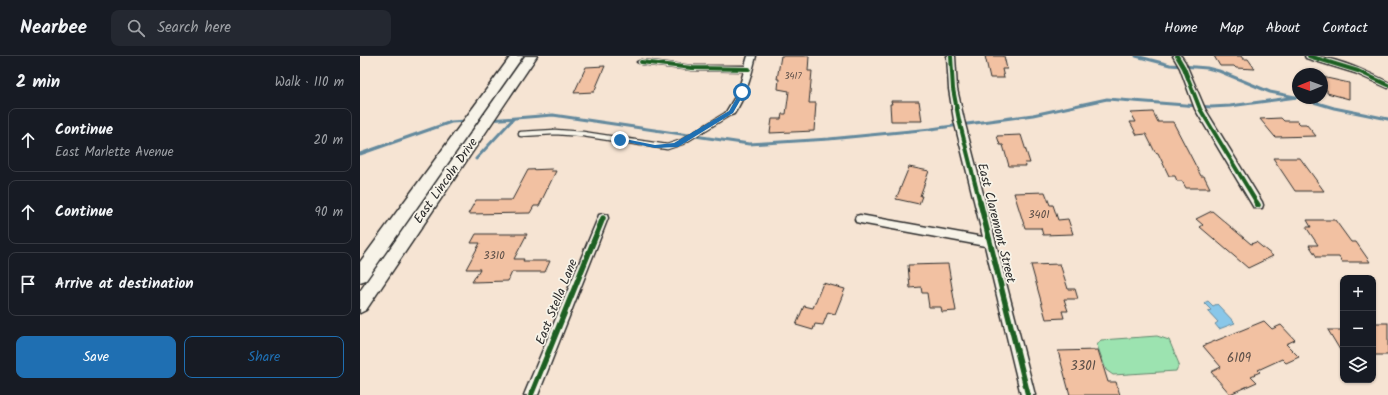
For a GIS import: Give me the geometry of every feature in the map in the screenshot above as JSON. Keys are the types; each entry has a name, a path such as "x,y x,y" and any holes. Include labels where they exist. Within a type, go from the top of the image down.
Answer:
{"main road":[{"name":"East Lincoln Drive","path":"360,305 470,134 476,114 517,56"},
{"name":"East Lincoln Drive","path":"360,275 470,134 492,114 531,56"}],"street":[{"path":"731,112 742,92 752,56"},
{"name":"East Claremont Street","path":"951,56 953,89 960,124 1028,395"},
{"path":"1309,56 1358,71 1388,85"},
{"path":"641,62 692,68 749,69"},
{"path":"1181,63 1198,104 1258,205"},
{"name":"East Stella Lane","path":"531,395 603,218"},
{"path":"860,219 990,243"}],"lane":[{"path":"522,134 555,132 583,134 666,147 682,142 731,112"}],"green space":[{"path":"1157,336 1169,340 1179,364 1176,371 1113,375 1106,370 1097,345 1101,340"}],"water":[{"path":"1208,301 1213,306 1217,304 1235,323 1219,329 1215,324 1218,322 1208,311 1211,310 1204,303"}],"building":[{"path":"781,56 809,56 808,71 812,71 809,103 816,103 814,131 770,133 772,119 781,119 782,114 786,114 789,91 778,89 779,79 777,79"},
{"path":"985,56 1004,56 1007,69 1002,69 1004,78 990,78"},
{"path":"1214,56 1241,56 1243,59 1248,59 1255,69 1220,66"},
{"path":"605,66 594,92 574,93 586,67"},
{"path":"1328,78 1349,83 1349,99 1328,93"},
{"path":"891,101 919,101 922,121 891,121"},
{"path":"1153,112 1158,122 1173,122 1201,176 1204,176 1210,188 1186,188 1182,181 1177,181 1175,176 1169,176 1158,153 1155,152 1146,134 1137,135 1130,122 1136,122 1131,113"},
{"path":"1281,118 1284,121 1297,121 1300,124 1306,124 1316,136 1275,137 1260,119"},
{"path":"1021,135 1030,163 1025,163 1026,166 1009,166 1003,145 1000,145 997,136"},
{"path":"1273,158 1300,158 1324,191 1295,191"},
{"path":"909,167 929,171 920,196 922,196 919,204 896,199"},
{"path":"552,169 551,171 556,171 539,206 534,206 530,213 468,214 476,200 512,200 528,170"},
{"path":"1045,192 1050,205 1053,205 1058,220 1068,219 1073,234 1043,235 1041,228 1025,228 1014,193"},
{"path":"1212,211 1251,244 1256,242 1273,256 1248,268 1200,227 1203,225 1196,219"},
{"path":"1307,220 1335,220 1351,242 1356,242 1370,262 1342,262 1339,257 1317,257 1309,245 1318,245 1306,227 1311,227"},
{"path":"476,234 527,234 514,259 524,259 523,261 550,261 545,272 512,272 508,281 472,282 480,269 466,269 480,243 471,243"},
{"path":"948,264 956,311 942,312 941,307 929,307 927,293 922,293 921,287 910,288 908,265"},
{"path":"1060,264 1068,289 1075,289 1078,299 1064,299 1068,311 1062,311 1064,318 1046,319 1031,265"},
{"path":"823,283 845,289 835,314 828,312 823,325 815,324 813,330 796,325 804,306 813,308"},
{"path":"1264,321 1272,329 1281,325 1295,340 1286,344 1299,357 1286,363 1282,359 1258,370 1260,372 1251,376 1257,382 1230,394 1211,372 1221,367 1203,346"},
{"path":"1376,323 1388,323 1388,355 1376,355"},
{"path":"1328,330 1340,330 1340,350"},
{"path":"1098,350 1108,382 1116,382 1120,395 1070,395 1058,351"}],"waterway":[{"path":"1136,56 1170,65 1207,68 1219,71 1270,92 1292,96"},
{"path":"489,120 553,115 749,144 829,139 931,129 1033,115 1107,99 1211,107 1292,98"},
{"path":"1320,104 1388,119"},
{"path":"476,159 513,119"},
{"path":"360,154 451,122 467,121"}],"cycle path":[{"path":"951,56 953,89 959,120 1028,395"},
{"path":"1177,56 1184,68 1200,109 1258,205"},
{"path":"1309,56 1358,71 1388,85"},
{"path":"641,62 692,68 749,69"},
{"path":"531,395 603,218"}],"route":[{"path":"620,140 666,147 676,145 731,112 738,102 742,92"}]}
